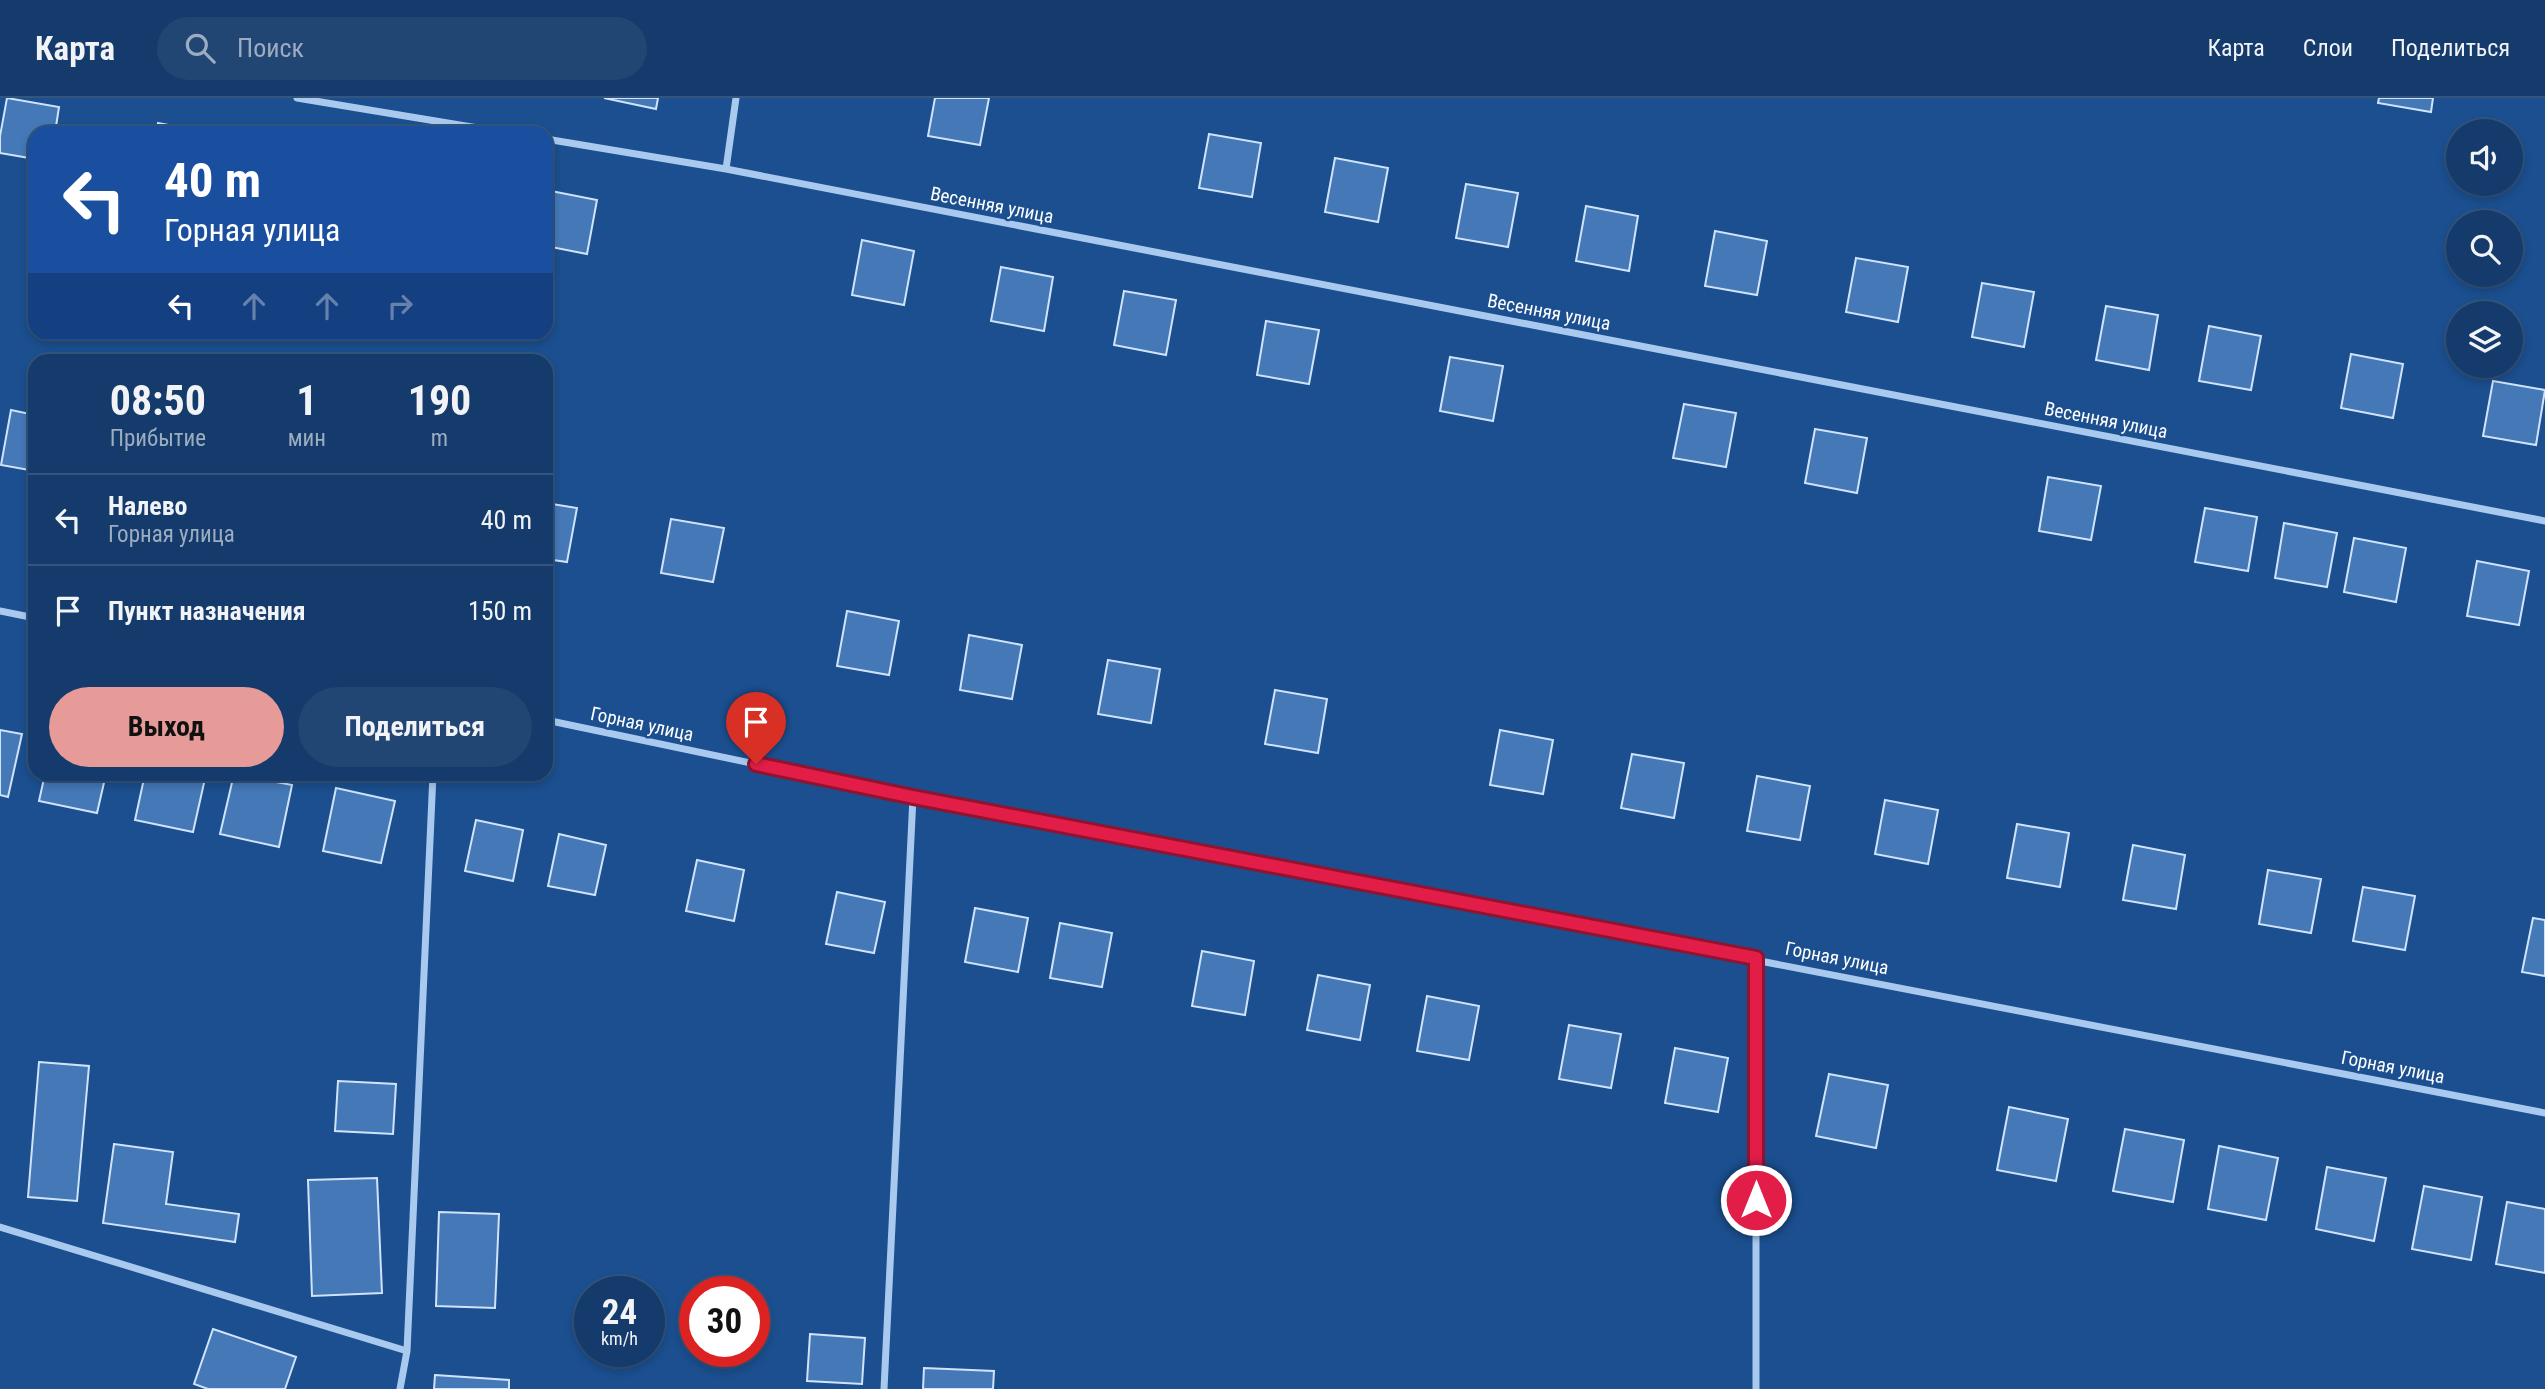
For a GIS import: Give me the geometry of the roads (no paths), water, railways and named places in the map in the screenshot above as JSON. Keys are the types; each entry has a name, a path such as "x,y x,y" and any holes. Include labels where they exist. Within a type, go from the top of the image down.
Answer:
{"street":[{"path":"297,98 466,126"},
{"path":"726,169 736,98"},
{"name":"Весенняя улица","path":"553,140 726,169 2545,521"},
{"path":"0,611 28,617"},
{"name":"Горная улица","path":"553,721 913,797 1756,958 2545,1113"},
{"path":"400,1389 407,1351 433,781"},
{"path":"884,1389 913,797"},
{"path":"1756,958 1756,1389"},
{"path":"0,1227 407,1351"}]}
